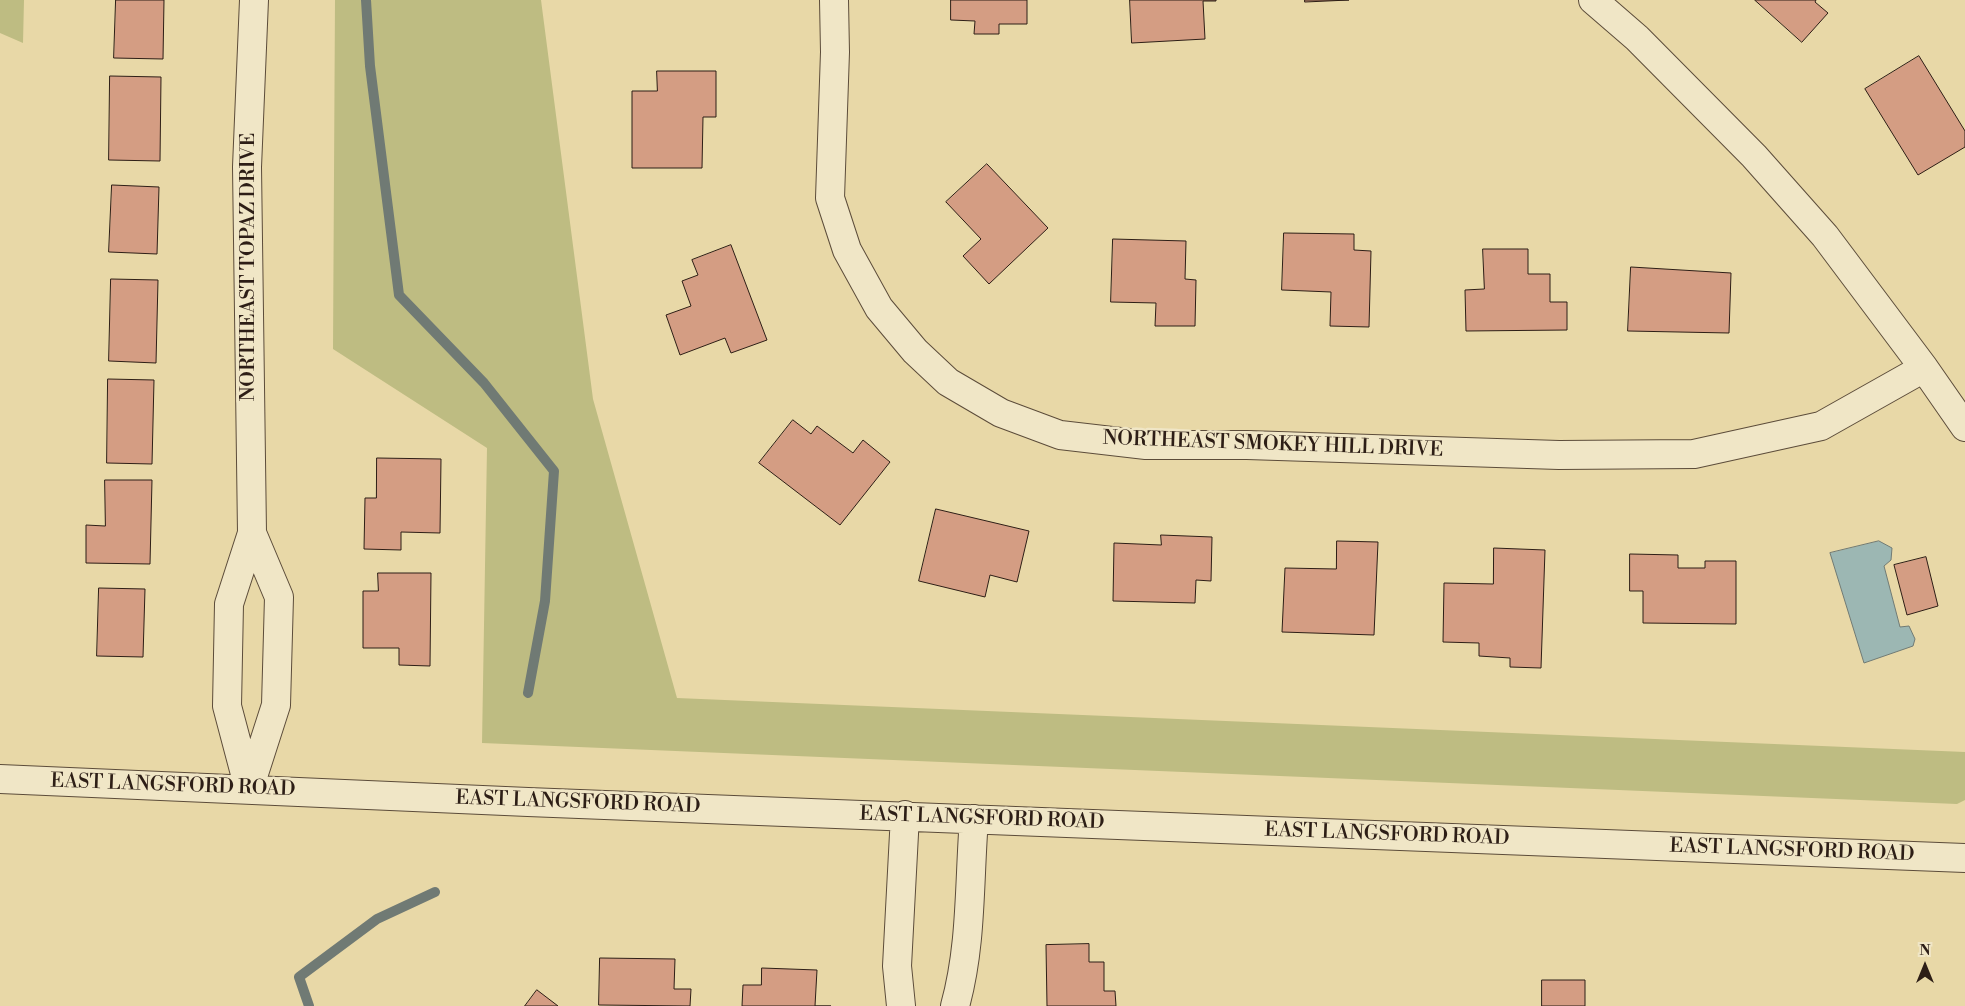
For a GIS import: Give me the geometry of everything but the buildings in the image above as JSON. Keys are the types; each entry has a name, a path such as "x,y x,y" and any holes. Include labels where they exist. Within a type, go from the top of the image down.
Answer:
{"street":[{"name":"NORTHEAST TOPAZ DRIVE","path":"249,789 227,706 229,604 252,533 247,167 254,0"},
{"name":"NORTHEAST SMOKEY HILL DRIVE","path":"834,0 835,52 830,198 847,250 878,308 914,351 948,382 1000,413 1060,435 1146,445 1248,445 1559,455 1694,454 1821,426 1924,368"},
{"path":"1593,0 1637,38 1754,156 1824,236 1924,368 1965,428"},
{"name":"NORTHEAST TOPAZ DRIVE","path":"249,789 276,705 279,597 252,533"},
{"name":"EAST LANGSFORD ROAD","path":"0,779 1965,858"},
{"path":"901,1006 896,966 905,815"},
{"path":"955,1006 960,986 969,920 974,819"}],"shaded area":[{"path":"0,0 24,0 23,43 0,33"},
{"path":"335,0 541,0 593,399 677,698 1965,752 1965,800 1957,804 482,743 487,448 333,349"}],"water":[{"path":"1879,541 1892,548 1891,560 1884,566 1900,627 1909,626 1915,639 1913,646 1864,663 1830,553"}],"waterway":[{"path":"366,0 370,66 399,295 484,383 554,471 545,601 528,693"},
{"path":"309,1006 299,977 377,919 435,892"}]}
